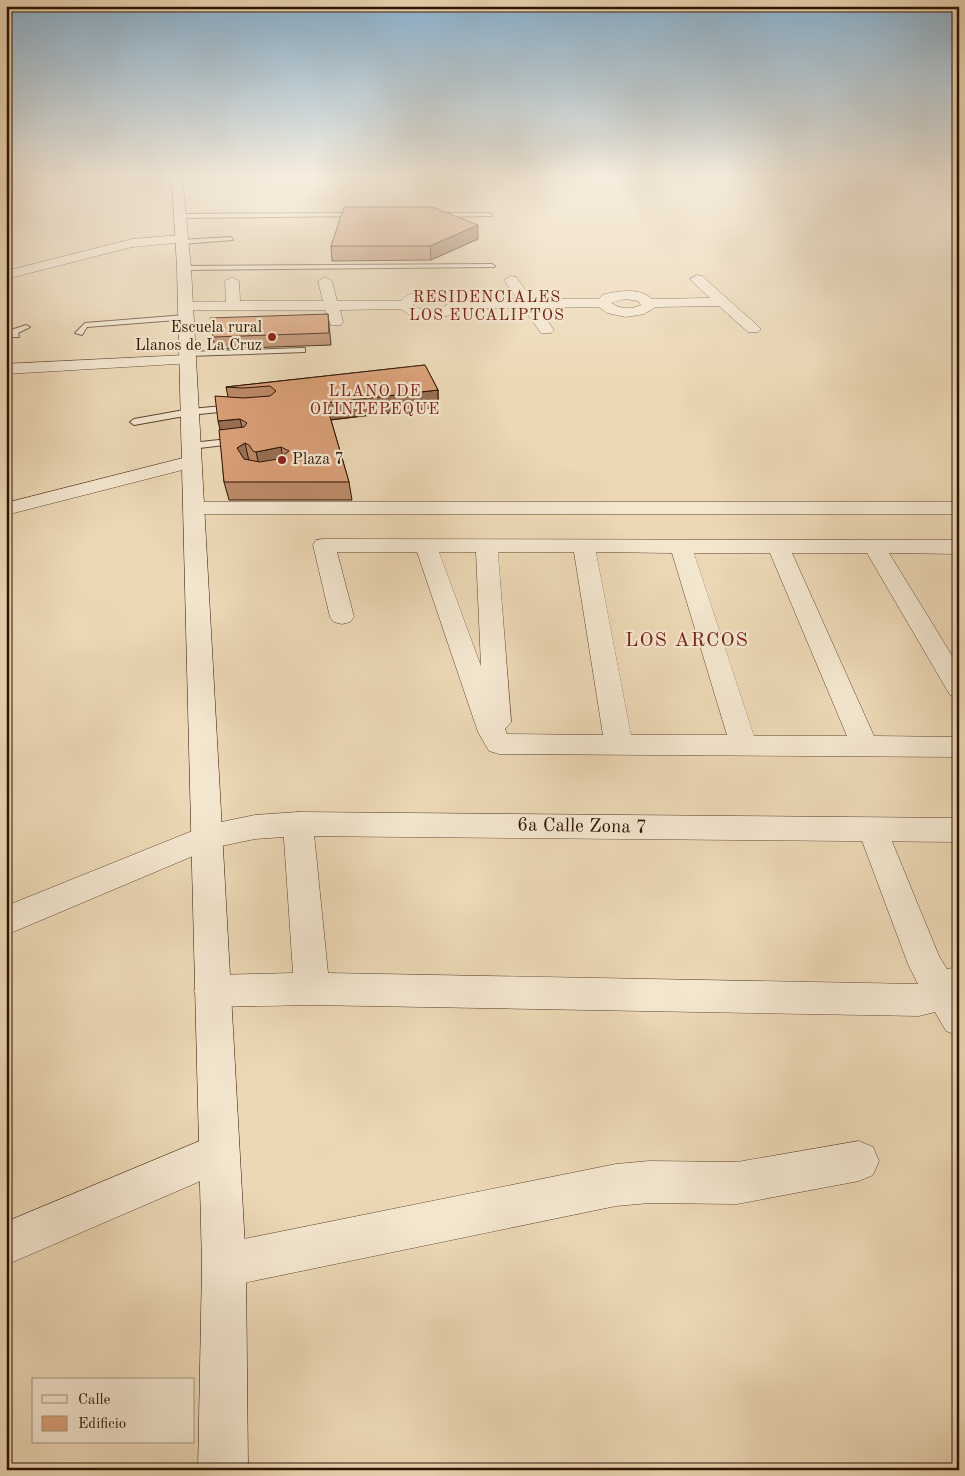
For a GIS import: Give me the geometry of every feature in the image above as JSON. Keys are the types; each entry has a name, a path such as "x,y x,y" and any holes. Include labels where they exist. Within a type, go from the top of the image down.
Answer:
{"street":[{"path":"6,275 122,245"},
{"path":"182,245 224,1265 224,1470"},
{"path":"697,279 753,329"},
{"path":"232,280 233,306"},
{"path":"419,280 426,295"},
{"path":"511,280 546,330"},
{"path":"324,281 336,322"},
{"path":"603,303 614,290 638,296 649,303 723,302"},
{"path":"186,312 233,306 405,304 412,298 426,295 447,296 456,301 457,304"},
{"path":"405,304 410,310 434,314 448,311 457,304 603,303 613,310 634,312 648,308 649,303"},
{"path":"634,312 644,324"},
{"path":"434,314 442,330"},
{"path":"6,369 187,357"},
{"path":"6,508 191,454"},
{"path":"193,508 959,508"},
{"path":"342,617 324,545 959,547"},
{"path":"584,545 619,745"},
{"path":"681,545 744,746"},
{"path":"426,546 492,732 499,744"},
{"path":"487,546 499,744"},
{"path":"778,546 865,747"},
{"path":"874,546 959,689"},
{"path":"499,744 959,747"},
{"path":"298,824 312,988"},
{"name":"6a Calle Zona 7","path":"6,921 207,837 255,827 298,824 959,830"},
{"path":"873,830 925,964 949,984 959,1019"},
{"path":"212,991 312,988 919,1000 930,998 935,988 949,984"},
{"path":"6,1244 219,1153"},
{"path":"224,1265 616,1185 649,1182 737,1183 860,1161"}],"lane":[{"path":"230,245 492,266"},
{"path":"79,333 85,325 186,312"},
{"path":"16,335 14,332 16,330 26,327"},
{"path":"187,357 302,350"},
{"path":"134,422 190,412 232,408 246,410"},
{"path":"191,454 244,440"}],"building":[{"path":"331,245 433,245 430,246"},
{"path":"328,314 329,333 213,337 210,318"},
{"name":"Plaza 7","path":"425,365 438,390 326,403 349,482 224,482 219,430 244,427 247,423 240,419 218,421 215,396 243,398 270,396 276,391 270,386 226,387","holes":["245,443 256,452 281,447 289,451 278,459 260,462 244,459 237,448"]}],"place":[{"name":"Escuela rural Llanos de La Cruz","path":"272,337"},
{"name":"Plaza 7","path":"282,460"}],"district":[{"name":"RESIDENCIALES LOS EUCALIPTOS","path":"487,307"},
{"name":"LLANO DE OLINTEPEQUE","path":"375,401"},
{"name":"LOS ARCOS","path":"687,641"}]}
